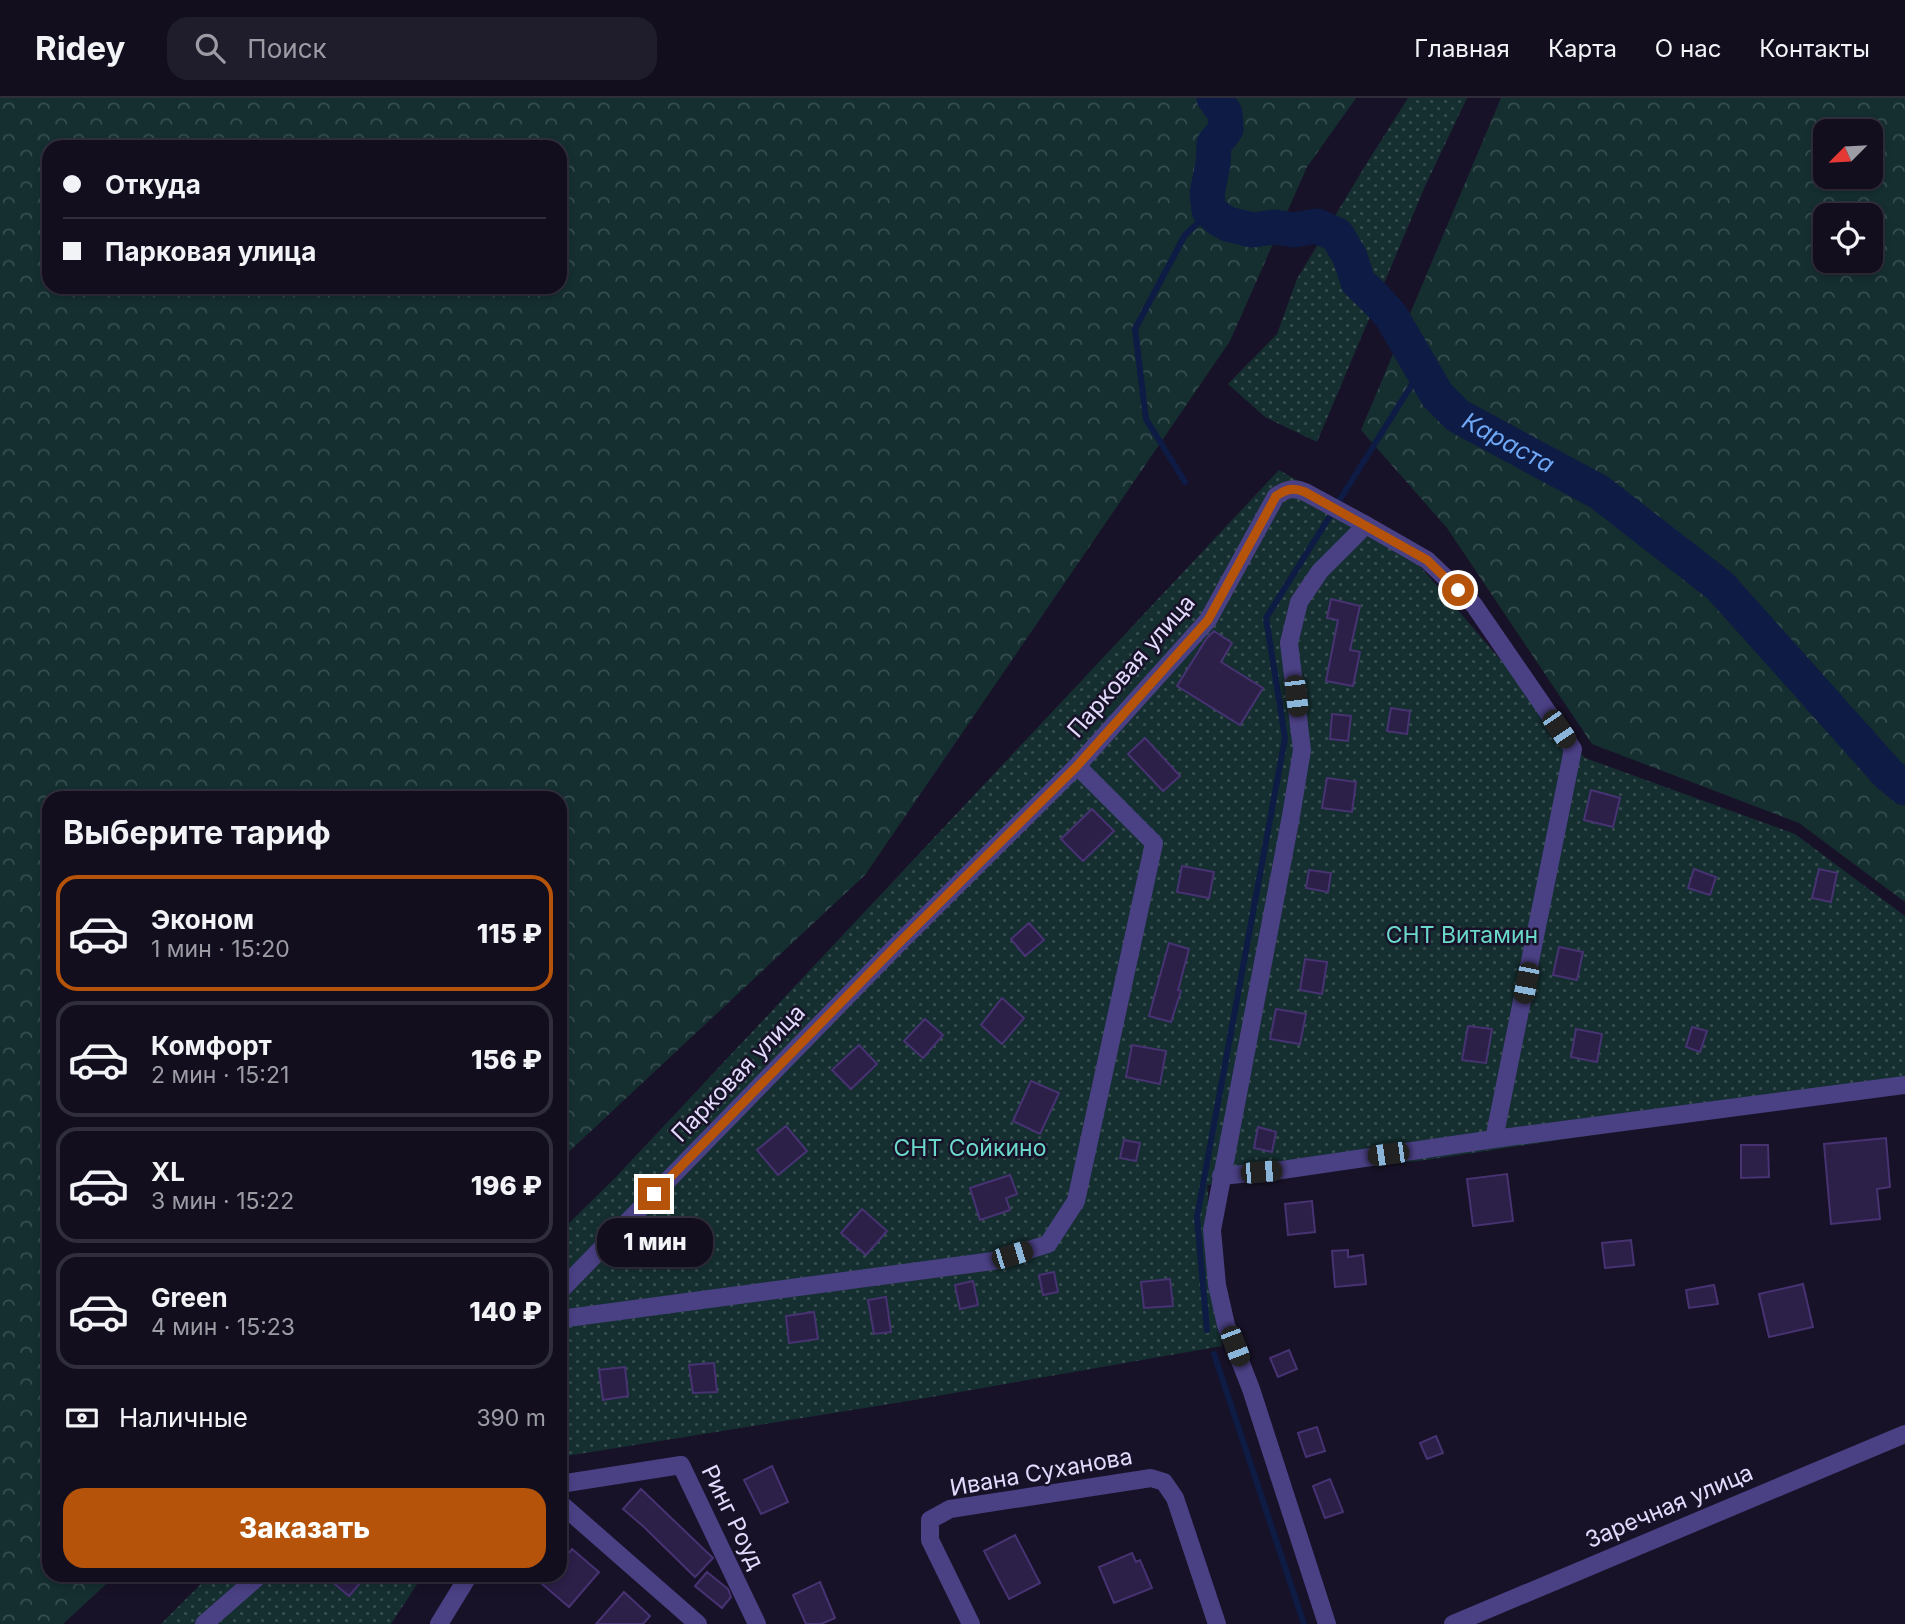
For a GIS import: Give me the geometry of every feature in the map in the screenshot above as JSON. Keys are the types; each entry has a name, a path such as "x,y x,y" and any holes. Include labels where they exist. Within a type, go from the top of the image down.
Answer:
{"street":[{"name":"Парковая улица","path":"567,1284 898,944 1077,766 1208,620 1276,496 1286,489 1296,488 1427,560 1474,605 1573,749 1494,1139"},
{"path":"1327,1624 1251,1389 1226,1325 1217,1285 1212,1230 1302,750 1289,643 1299,602 1320,571 1366,525"},
{"path":"567,1318 993,1261 1048,1244 1076,1201 1154,843 1077,766"},
{"path":"1221,1176 1905,1085"},
{"name":"Заречная улица","path":"1453,1624 1905,1434"},
{"name":"Ринг Роуд","path":"567,1483 681,1465 757,1624"},
{"name":"Ивана Суханова","path":"971,1624 930,1540 930,1520 950,1509 1151,1478 1164,1482 1175,1498 1217,1624"},
{"path":"567,1509 698,1624"},
{"path":"204,1624 252,1582"},
{"path":"439,1624 465,1582"}],"green space":[{"path":"0,98 1356,98 1307,167 1230,341 865,875 567,1153 567,791 42,791 42,1582 108,1582 63,1624 0,1624"},
{"path":"1408,98 1467,98 1426,184 1317,442 1265,417 1228,384 1277,334 1297,279"},
{"path":"1501,98 1905,98 1905,902 1799,823 1592,744 1447,528 1361,430"},
{"path":"1279,470 1401,544 1585,758 1795,834 1905,916 1905,1088 1426,1160 1207,1185 1222,1346 914,1400 567,1456 567,1225 615,1178"},
{"path":"203,1582 418,1582 391,1624 161,1624"}],"building":[{"path":"1331,599 1360,606 1350,650 1360,652 1353,686 1326,681 1338,620 1327,618"},
{"path":"1214,631 1232,643 1221,662 1263,688 1240,725 1177,686"},
{"path":"1391,708 1410,711 1407,734 1387,731"},
{"path":"1332,714 1351,716 1348,741 1330,739"},
{"path":"1145,738 1180,776 1163,791 1128,754"},
{"path":"1327,778 1356,782 1352,812 1322,808"},
{"path":"1591,790 1620,798 1613,827 1584,820"},
{"path":"1092,809 1114,831 1083,861 1061,839"},
{"path":"1182,866 1214,872 1209,898 1177,892"},
{"path":"1694,869 1716,877 1710,895 1688,888"},
{"path":"1819,869 1837,873 1831,902 1812,898"},
{"path":"1309,870 1331,873 1328,892 1306,888"},
{"path":"1029,923 1044,940 1025,956 1011,939"},
{"path":"1169,943 1189,949 1178,990 1181,991 1171,1022 1149,1016"},
{"path":"1559,947 1583,952 1577,980 1553,975"},
{"path":"1305,959 1327,962 1322,994 1300,990"},
{"path":"1002,998 1024,1018 1002,1044 981,1025"},
{"path":"1276,1009 1306,1014 1300,1044 1270,1039"},
{"path":"925,1019 943,1035 923,1058 904,1041"},
{"path":"1468,1026 1492,1029 1486,1063 1462,1060"},
{"path":"1692,1027 1707,1031 1700,1052 1686,1047"},
{"path":"1576,1029 1602,1034 1597,1062 1571,1057"},
{"path":"859,1045 877,1064 851,1089 832,1070"},
{"path":"1132,1045 1166,1051 1160,1084 1126,1077"},
{"path":"1031,1081 1059,1093 1040,1134 1013,1121"},
{"path":"786,1126 807,1151 778,1175 757,1150"},
{"path":"1258,1127 1276,1132 1272,1152 1254,1148"},
{"path":"1886,1138 1890,1187 1877,1189 1880,1219 1831,1224 1824,1144"},
{"path":"1124,1140 1140,1143 1136,1161 1120,1158"},
{"path":"1741,1145 1768,1145 1769,1177 1741,1178"},
{"path":"1507,1174 1513,1221 1473,1226 1467,1179"},
{"path":"1010,1175 1017,1194 1006,1198 1010,1210 980,1220 970,1188"},
{"path":"1312,1201 1315,1232 1288,1235 1285,1204"},
{"path":"862,1209 887,1231 866,1255 841,1233"},
{"path":"657,1218 665,1232 656,1237 664,1250 641,1263 631,1245 646,1236 641,1228"},
{"path":"1631,1240 1634,1265 1605,1268 1602,1243"},
{"path":"1348,1250 1348,1257 1363,1255 1366,1284 1335,1287 1332,1251"},
{"path":"1054,1272 1058,1292 1043,1295 1039,1275"},
{"path":"1170,1279 1173,1306 1144,1308 1141,1282"},
{"path":"973,1281 978,1305 960,1309 955,1285"},
{"path":"1803,1284 1813,1327 1769,1337 1759,1294"},
{"path":"1714,1285 1718,1304 1689,1308 1686,1290"},
{"path":"886,1297 891,1332 874,1334 868,1300"},
{"path":"814,1312 818,1339 789,1343 786,1316"},
{"path":"1289,1350 1297,1369 1278,1377 1270,1358"},
{"path":"714,1363 717,1392 693,1393 689,1365"},
{"path":"625,1367 628,1396 603,1400 599,1370"},
{"path":"1317,1427 1325,1451 1306,1457 1298,1433"},
{"path":"1436,1436 1443,1453 1427,1459 1420,1443"},
{"path":"772,1466 788,1502 761,1514 744,1480"},
{"path":"1330,1479 1343,1512 1325,1518 1313,1486"},
{"path":"641,1489 713,1558 695,1577 623,1509"},
{"path":"1015,1535 1040,1583 1009,1599 984,1551"},
{"path":"572,1549 599,1572 569,1607 542,1584 567,1582 567,1555"},
{"path":"1132,1553 1136,1562 1140,1560 1152,1588 1114,1603 1099,1567"},
{"path":"707,1572 728,1589 731,1597 722,1608 695,1586"},
{"path":"332,1582 361,1582 349,1596"},
{"path":"820,1582 835,1618 821,1624 806,1624 793,1595"},
{"path":"624,1592 650,1616 643,1624 596,1624"}],"waterway":[{"name":"Караста","path":"1214,98 1225,113 1226,129 1214,144 1207,194 1209,210 1228,224 1252,230 1274,227 1294,230 1317,226 1337,235 1350,257 1358,282 1391,316 1437,395 1458,416 1599,492 1720,586 1889,775 1905,788"},
{"path":"1185,482 1146,419 1135,329 1185,235 1213,213"},
{"path":"1339,501 1421,370"},
{"path":"1207,1330 1197,1217 1285,738 1266,618 1330,516"},
{"path":"1214,1354 1304,1624"}],"route":[{"path":"654,1194 898,944 1077,766 1208,620 1276,496 1286,489 1296,488 1305,492 1427,560 1458,590"}],"park label":[{"name":"СНТ Витамин","path":"1462,935"},
{"name":"СНТ Сойкино","path":"970,1148"}]}
